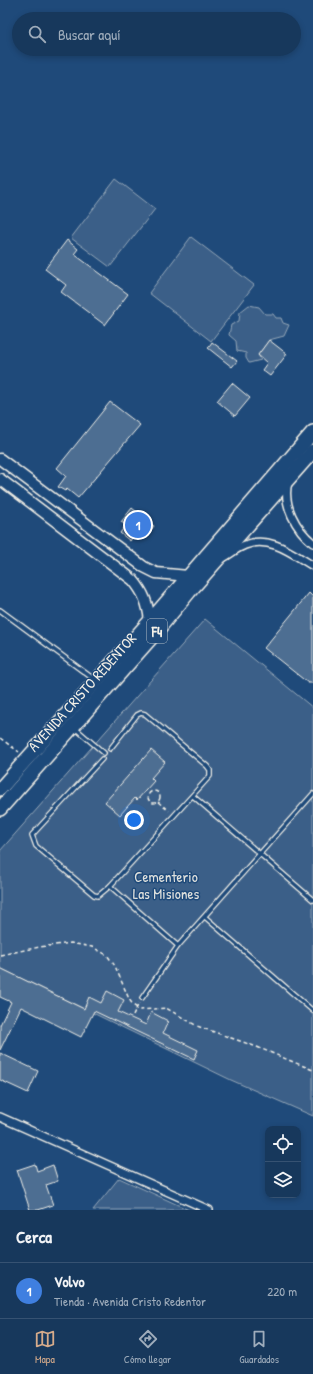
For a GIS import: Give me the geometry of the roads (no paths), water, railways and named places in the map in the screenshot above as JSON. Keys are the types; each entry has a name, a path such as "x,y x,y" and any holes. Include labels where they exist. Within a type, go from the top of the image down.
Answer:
{"highway":[{"name":"AVENIDA CRISTO REDENTOR","path":"0,788 150,621 313,432"},
{"name":"AVENIDA CRISTO REDENTOR","path":"0,809 313,451"}],"main road":[{"path":"0,459 144,567 156,573 188,576"},
{"path":"0,479 133,580 143,592 148,606 150,621"},
{"path":"133,580 144,567"}],"street":[{"path":"289,478 287,501 290,512 301,531 313,543"},
{"path":"218,561 245,545 269,543 283,548 313,566"},
{"path":"0,1117 210,1210"}],"lane":[{"path":"0,610 96,680"},
{"path":"102,759 32,835 36,846 94,895 102,894 110,886 210,776 210,770 145,714 141,713 137,715 110,749"},
{"path":"73,726 104,753"},
{"path":"142,998 178,946 313,794"},
{"path":"193,796 313,900"},
{"path":"110,886 178,946"},
{"path":"205,917 313,1011"}],"place":[{"name":"Volvo","path":"138,525"}],"park label":[{"name":"Cementerio Las Misiones","path":"166,884"}]}
